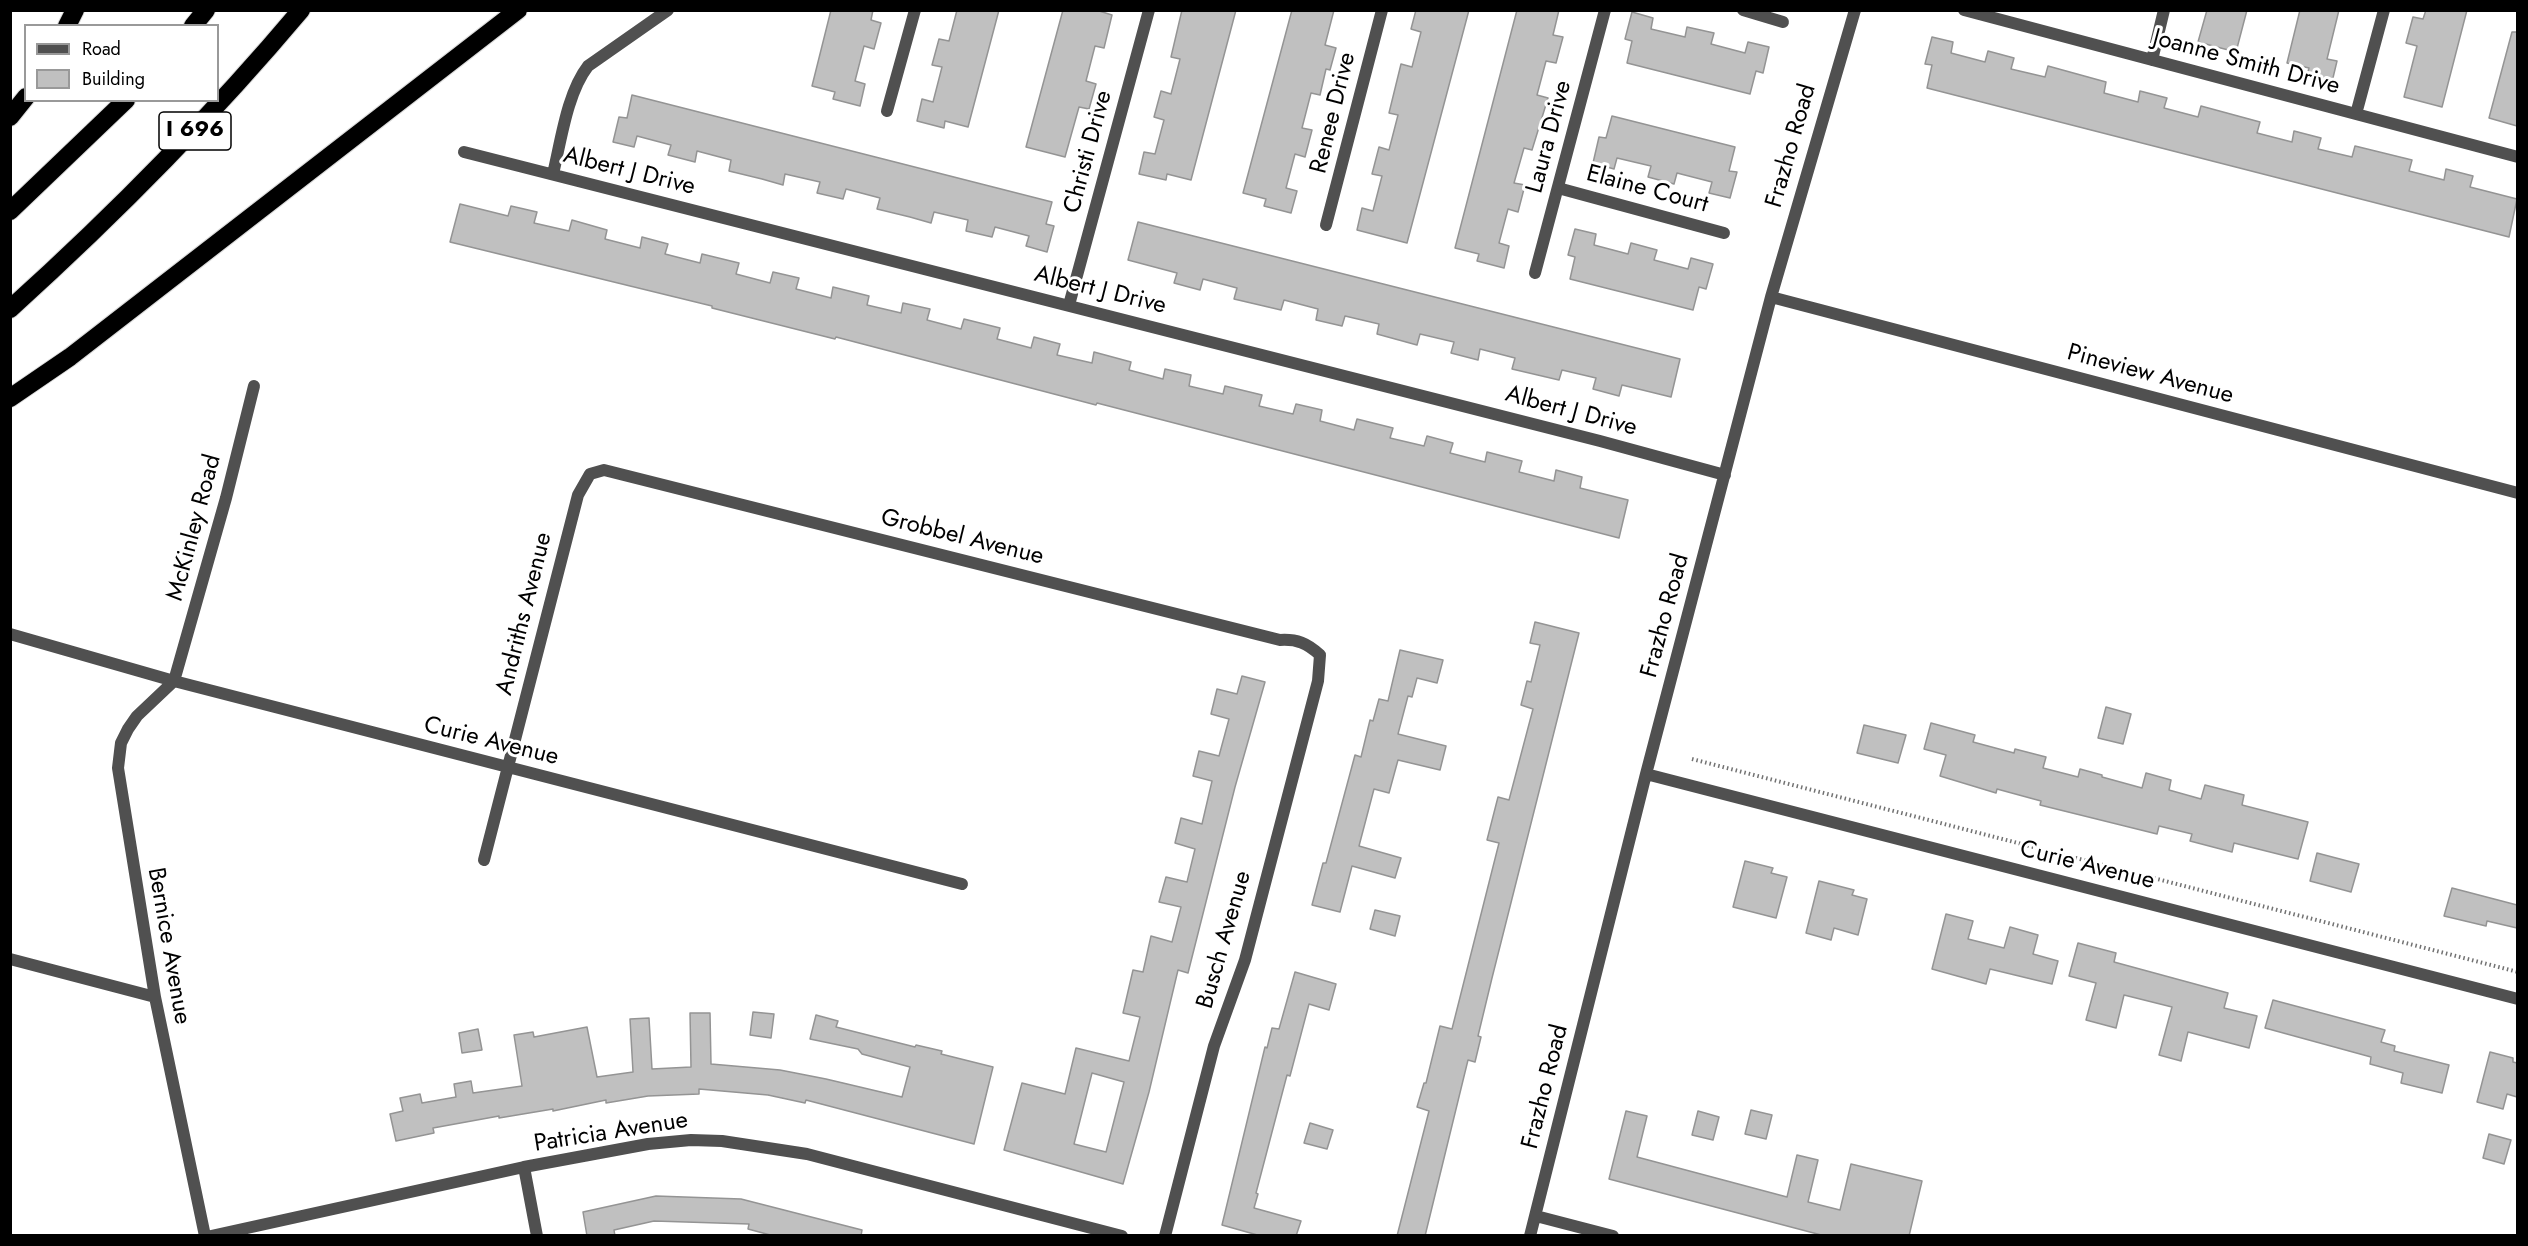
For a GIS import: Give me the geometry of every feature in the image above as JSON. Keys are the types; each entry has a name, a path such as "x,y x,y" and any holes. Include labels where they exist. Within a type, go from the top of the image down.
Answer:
{"highway":[{"path":"68,24 75,10"},
{"path":"195,24 206,10"},
{"name":"I 696","path":"10,309 81,245 144,183 208,117 301,10"},
{"path":"10,398 70,357 518,10"},
{"path":"10,117 24,100"},
{"name":"I 696","path":"10,211 124,102"}],"street":[{"path":"553,174 574,91 580,76 588,66 668,10"},
{"path":"887,111 915,10"},
{"name":"Christi Drive","path":"1069,305 1149,10"},
{"name":"Renee Drive","path":"1326,225 1382,10"},
{"name":"Laura Drive","path":"1535,273 1605,10"},
{"path":"1743,10 1783,22"},
{"name":"Frazho Road","path":"1530,1236 1646,774 1771,297 1855,10"},
{"name":"Joanne Smith Drive","path":"1964,10 2517,157"},
{"path":"2151,60 2164,10"},
{"path":"2356,114 2384,10"},
{"name":"Albert J Drive","path":"464,152 1600,441 1725,475"},
{"name":"Elaine Court","path":"1558,188 1724,233"},
{"name":"Pineview Avenue","path":"1771,297 2517,493"},
{"name":"McKinley Road","path":"174,681 226,498 254,386"},
{"name":"Grobbel Avenue","path":"590,474 604,470 615,472 1280,640 1294,640 1309,645 1320,655"},
{"name":"Andriths Avenue","path":"484,860 578,495 590,474"},
{"name":"Curie Avenue","path":"10,634 174,681 962,884"},
{"name":"Busch Avenue","path":"1165,1236 1214,1046 1245,960 1318,681 1320,655"},
{"name":"Bernice Avenue","path":"174,681 128,729 120,744 117,768 155,997 205,1236"},
{"name":"Curie Avenue","path":"1646,774 2517,999"},
{"path":"10,959 155,997"},
{"name":"Patricia Avenue","path":"211,1236 524,1167 648,1144 691,1140 722,1141 807,1154 1122,1236"},
{"path":"524,1167 537,1236"},
{"path":"1536,1216 1613,1236"}],"path":[{"path":"1692,759 2517,972"}],"building":[{"path":"831,10 873,10 871,20 881,23 874,49 864,46 855,81 865,84 860,106 833,99 835,92 812,86"},
{"path":"957,10 999,10 968,127 945,121 944,128 917,121 922,99 933,102 942,67 932,65 939,39 949,41"},
{"path":"1063,10 1096,10 1112,15 1104,48 1095,46 1086,81 1096,84 1089,109 1079,107 1065,157 1026,147"},
{"path":"1182,10 1236,10 1191,180 1167,174 1166,180 1139,174 1144,152 1155,154 1164,120 1154,117 1161,91 1171,94 1180,59 1171,57"},
{"path":"1292,10 1334,10 1325,45 1336,48 1330,70 1326,69 1320,95 1311,93 1302,128 1312,130 1305,157 1295,154 1286,188 1297,191 1291,213 1264,206 1266,199 1243,193"},
{"path":"1416,10 1469,10 1407,243 1357,230 1362,208 1373,211 1382,176 1372,174 1379,147 1389,150 1398,115 1389,113 1401,64 1412,67 1421,32 1411,29"},
{"path":"1517,10 1559,10 1553,35 1563,37 1556,63 1546,61 1537,95 1548,98 1532,150 1524,148 1514,183 1525,185 1518,212 1508,209 1499,243 1509,246 1504,268 1477,261 1479,254 1455,248"},
{"path":"2207,10 2247,10 2236,52 2198,42"},
{"path":"2300,10 2339,10 2327,59 2337,61 2332,82 2307,75 2309,68 2287,63"},
{"path":"2426,10 2467,10 2442,107 2404,97 2417,46 2406,43 2413,17 2423,19"},
{"path":"1632,12 1653,18 1651,29 1685,37 1687,27 1714,33 1711,44 1745,53 1748,42 1769,47 1763,73 1756,71 1750,94 1627,63 1632,41 1625,39"},
{"path":"2512,32 2517,32 2517,126 2489,118"},
{"path":"1932,37 1953,42 1951,53 1985,62 1988,51 2014,58 2011,69 2045,77 2048,66 2106,82 2104,93 2138,102 2140,91 2167,98 2164,108 2198,117 2201,106 2260,122 2257,133 2292,142 2294,131 2321,138 2318,149 2352,157 2355,146 2412,160 2409,171 2444,180 2446,169 2473,176 2470,187 2517,199 2509,237 1927,88 1932,65 1925,64"},
{"path":"632,95 1052,202 1046,224 1054,226 1047,252 1026,246 1029,236 995,227 992,237 966,231 968,220 934,212 931,223 877,209 880,198 846,189 843,199 817,193 820,182 785,174 783,185 729,171 731,160 697,151 695,162 668,155 671,145 637,136 634,147 613,142 619,117 627,118"},
{"path":"1612,116 1735,147 1729,171 1737,172 1730,198 1709,193 1712,182 1677,173 1674,184 1648,177 1651,166 1617,158 1614,169 1593,163 1599,137 1606,138"},
{"path":"460,204 508,216 511,206 537,212 534,223 569,231 572,220 607,230 605,239 640,248 642,237 668,244 665,254 700,263 702,254 739,263 736,274 770,283 773,272 799,278 796,289 831,298 833,287 869,296 867,305 901,313 903,303 930,309 927,320 961,329 964,319 1000,328 997,339 1031,348 1034,337 1060,344 1057,355 1092,363 1094,352 1131,362 1129,370 1163,379 1165,369 1191,375 1189,386 1223,394 1225,386 1262,395 1259,406 1293,414 1296,404 1322,410 1320,421 1354,430 1357,419 1393,428 1390,438 1424,446 1427,436 1453,443 1450,453 1485,462 1487,452 1522,461 1519,472 1554,481 1556,470 1582,477 1580,488 1628,500 1619,538 1097,403 1096,405 836,337 835,339 712,308 712,306 450,242"},
{"path":"1138,222 1680,359 1671,397 1622,385 1619,396 1593,389 1596,378 1562,370 1559,380 1512,369 1515,358 1480,349 1478,360 1451,353 1454,342 1420,334 1417,345 1377,334 1379,324 1345,316 1342,326 1316,320 1318,309 1284,300 1281,310 1234,299 1237,288 1203,279 1200,290 1174,283 1177,273 1128,260"},
{"path":"1575,229 1596,234 1594,245 1628,254 1631,243 1657,250 1654,260 1688,269 1691,258 1713,264 1706,289 1699,287 1693,310 1570,279 1575,257 1568,255"},
{"path":"1535,622 1579,633 1492,978 1478,1036 1481,1037 1475,1062 1468,1060 1425,1236 1397,1236 1429,1111 1417,1107 1424,1083 1426,1083 1440,1026 1452,1029 1499,843 1487,840 1498,797 1509,800 1533,709 1521,705 1527,681 1531,682 1540,645 1530,643"},
{"path":"1400,650 1443,660 1437,683 1417,678 1412,697 1408,696 1398,734 1446,746 1440,770 1398,760 1389,793 1374,789 1359,846 1401,858 1395,878 1352,866 1340,912 1312,905 1323,863 1326,863 1355,755 1361,757 1370,720 1373,721 1379,699 1388,701"},
{"path":"1242,676 1265,682 1235,787 1188,973 1178,970 1149,1092 1123,1184 1004,1150 1022,1083 1065,1094 1076,1048 1129,1061 1140,1017 1123,1013 1133,970 1143,972 1151,936 1172,942 1181,907 1159,902 1166,877 1187,882 1195,849 1175,843 1181,818 1202,824 1212,781 1193,776 1199,751 1219,756 1229,719 1211,714 1217,689 1237,694","holes":["1092,1073 1124,1082 1106,1152 1074,1144"]},
{"path":"2106,707 2131,714 2123,744 2098,738"},
{"path":"1931,723 1975,735 1973,742 2014,753 2015,749 2046,757 2043,768 2078,777 2080,769 2142,788 2146,773 2171,780 2169,790 2201,799 2205,785 2244,795 2242,805 2308,822 2298,859 2234,843 2232,852 2190,841 2192,834 2159,826 2157,834 2040,805 2041,801 1997,789 1996,793 1940,776 1946,755 1924,749"},
{"path":"1864,725 1906,735 1898,763 1857,753"},
{"path":"2317,853 2359,864 2351,892 2310,881"},
{"path":"1745,861 1773,868 1771,873 1787,877 1776,918 1733,907"},
{"path":"1819,881 1854,890 1852,895 1867,899 1858,935 1834,928 1831,940 1806,933"},
{"path":"2452,888 2517,905 2517,928 2487,921 2486,926 2444,916"},
{"path":"1375,910 1400,916 1395,936 1370,929"},
{"path":"1946,914 1973,921 1968,939 2004,948 2010,927 2038,935 2033,954 2058,961 2052,984 1990,969 1986,984 1932,969"},
{"path":"2078,943 2116,953 2114,962 2228,993 2224,1008 2257,1016 2249,1048 2188,1032 2181,1061 2159,1055 2172,1007 2124,995 2116,1028 2086,1020 2096,983 2069,976"},
{"path":"1295,972 1336,984 1329,1010 1309,1004 1290,1076 1287,1075 1256,1193 1258,1194 1254,1208 1301,1221 1296,1236 1261,1236 1222,1225 1265,1047 1267,1048 1272,1028 1279,1029"},
{"path":"2273,1000 2385,1030 2381,1042 2395,1046 2394,1051 2449,1065 2442,1093 2401,1083 2403,1073 2370,1064 2371,1057 2265,1028"},
{"path":"753,1012 774,1014 771,1038 750,1035"},
{"path":"690,1013 710,1013 711,1064 780,1070 902,1097 910,1067 862,1054 858,1049 810,1039 816,1015 838,1021 836,1027 915,1047 916,1045 942,1051 941,1054 993,1067 974,1144 806,1100 805,1103 768,1095 699,1089 699,1094 648,1096 606,1103 606,1100 553,1111 553,1109 499,1118 499,1116 433,1128 434,1133 396,1141 390,1114 403,1111 400,1098 420,1094 422,1103 456,1097 454,1084 471,1081 473,1093 522,1086 514,1035 533,1032 534,1037 587,1027 597,1077 633,1072 630,1019 649,1018 652,1069 691,1067"},
{"path":"478,1029 482,1050 462,1053 459,1033"},
{"path":"2490,1052 2513,1058 2513,1062 2517,1063 2517,1097 2507,1094 2503,1109 2477,1102"},
{"path":"1751,1110 1772,1115 1766,1139 1745,1134"},
{"path":"1626,1111 1647,1116 1637,1157 1787,1197 1797,1155 1818,1160 1808,1202 1840,1210 1851,1164 1922,1181 1909,1236 1825,1236 1609,1179"},
{"path":"1698,1111 1719,1117 1713,1140 1692,1135"},
{"path":"1310,1123 1333,1130 1327,1149 1304,1143"},
{"path":"2489,1134 2511,1140 2504,1164 2483,1158"},
{"path":"656,1196 741,1199 862,1230 861,1236 774,1236 748,1229 749,1224 654,1221 614,1230 615,1236 587,1236 583,1212"}]}
